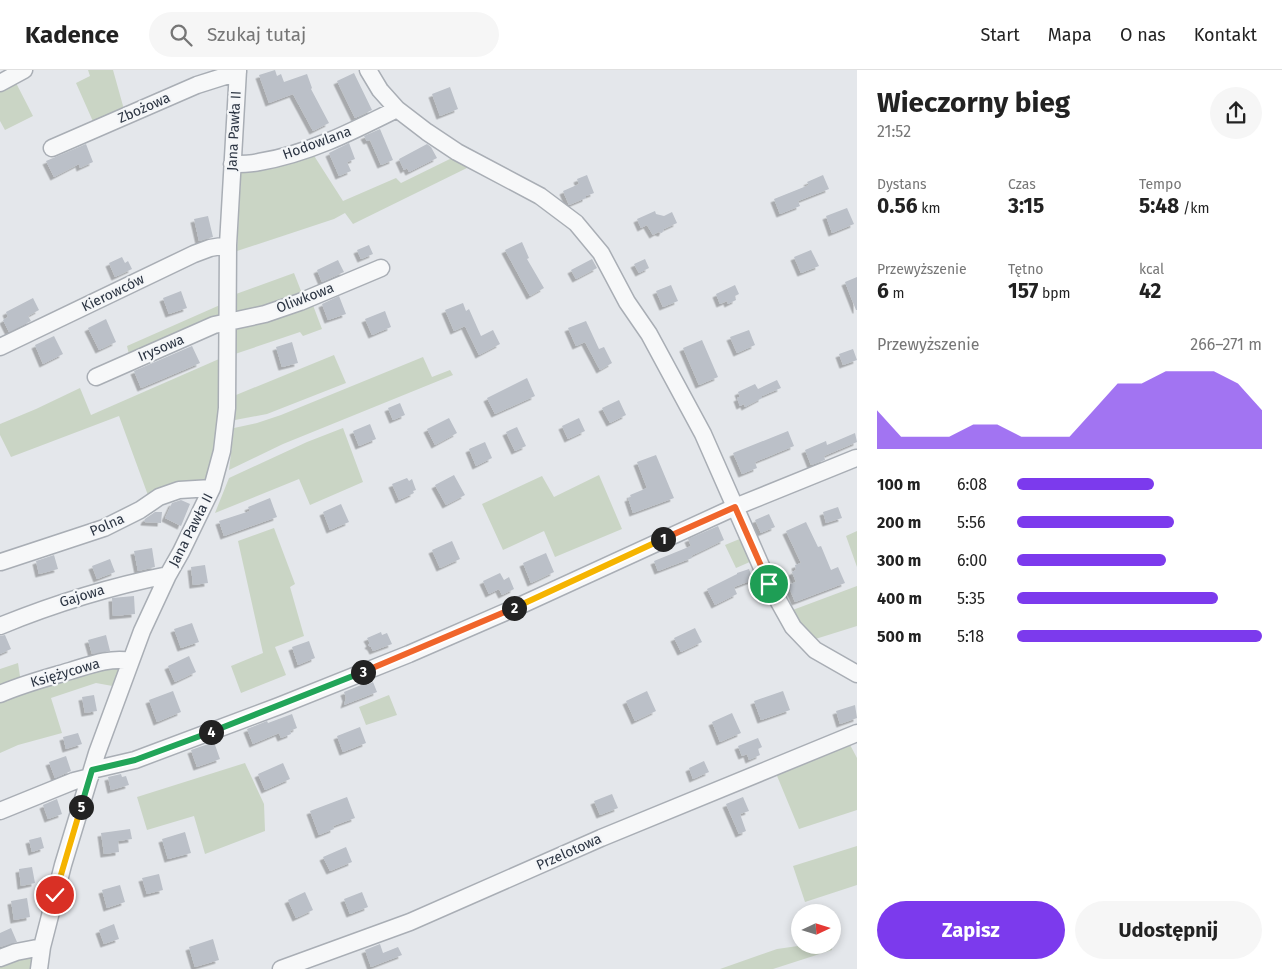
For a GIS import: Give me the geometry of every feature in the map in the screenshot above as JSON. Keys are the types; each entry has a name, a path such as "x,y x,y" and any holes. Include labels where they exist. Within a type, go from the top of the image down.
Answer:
{"street":[{"path":"0,83 24,70"},
{"path":"368,70 380,90 397,110 458,152 540,196 576,223 601,253 627,302 658,349 703,434 769,584 793,627 815,650 857,674"},
{"name":"Zbożowa","path":"52,148 197,85 238,71"},
{"name":"Jana Pawła II","path":"39,969 42,947 63,864 91,774 131,660 168,575 212,488 222,451 227,408 228,245 238,71"},
{"name":"Hodowlana","path":"232,164 259,163 291,154 342,136 397,110"},
{"name":"Kierowców","path":"0,347 194,254 210,248 228,245"},
{"name":"Oliwkowa","path":"227,322 265,314 300,302 381,268"},
{"name":"Irysowa","path":"96,376 214,325 227,322"},
{"path":"0,811 91,774 135,760 279,706 409,654 517,607 735,507 856,458"},
{"name":"Polna","path":"1,562 104,528 140,510 159,497 179,490 212,488"},
{"name":"Gajowa","path":"0,626 44,608 121,584 168,575"},
{"name":"Księżycowa","path":"0,694 24,684 101,662 119,659 131,660"},
{"name":"Przelotowa","path":"281,969 410,922 601,838 857,733"},
{"path":"0,958 16,952 42,947"}],"green space":[{"path":"88,70 113,70 125,113 95,126 76,83 90,76"},
{"path":"14,79 33,116 5,130 0,121 0,86"},
{"path":"311,151 343,201 396,178 401,183 456,156 471,166 353,224 345,213 334,219 237,251 241,171"},
{"path":"294,273 303,296 236,318 236,294"},
{"path":"311,300 322,329 303,336 300,332 235,354 236,323"},
{"path":"220,305 219,318 130,359 127,346"},
{"path":"334,355 346,383 267,414 235,420 236,395"},
{"path":"423,357 432,377 450,370 453,375 283,444 229,470 234,428 281,415"},
{"path":"219,359 219,427 207,486 149,498 119,416 11,457 0,435 0,424 80,388 91,415"},
{"path":"343,428 363,482 310,505 299,479 215,513 229,478 307,442"},
{"path":"599,475 622,529 555,557 544,531 503,550 482,504 542,476 554,497"},
{"path":"274,528 295,584 290,587 304,636 275,647 286,675 241,693 231,666 263,653 238,541"},
{"path":"857,531 857,567 846,536"},
{"path":"742,538 752,561 736,568 725,545"},
{"path":"857,586 857,626 809,641 790,611"},
{"path":"123,662 118,687 96,683 51,698 62,733 18,745 0,753 0,697"},
{"path":"18,663 21,683 0,691 0,669"},
{"path":"389,695 397,715 366,725 359,707"},
{"path":"848,741 857,758 857,810 799,829 775,771"},
{"path":"245,763 264,804 265,831 205,854 194,816 147,830 137,797"},
{"path":"857,846 857,885 805,902 793,866"},
{"path":"791,947 791,954 820,954 773,969 720,969 777,949"},
{"path":"34,953 33,969 0,969 0,960"}],"building":[{"path":"275,70 277,76 281,74 284,82 307,74 311,89 329,123 313,131 293,94 269,103 259,75"},
{"path":"354,73 372,110 355,118 337,81"},
{"path":"450,87 458,109 440,116 432,94"},
{"path":"380,129 393,160 381,165 370,140 367,141 364,136"},
{"path":"349,143 355,159 347,162 351,171 339,176 329,153"},
{"path":"86,144 93,162 80,168 79,164 54,177 46,161"},
{"path":"427,144 431,147 437,158 409,172 407,168 404,170 399,159"},
{"path":"587,175 594,193 569,205 563,191 579,184 577,179"},
{"path":"823,175 829,189 798,201 800,206 780,214 774,199 809,185 807,182"},
{"path":"847,208 854,224 832,233 826,216"},
{"path":"655,211 656,214 664,216 672,212 677,223 664,229 662,233 658,232 653,235 647,225 641,228 637,219"},
{"path":"208,216 213,237 199,241 194,219"},
{"path":"522,242 529,258 527,259 544,288 530,296 505,250"},
{"path":"369,245 373,254 361,259 357,250"},
{"path":"811,250 819,266 801,273 794,257"},
{"path":"122,257 125,263 128,261 132,269 115,277 109,263"},
{"path":"592,259 597,268 576,279 571,270"},
{"path":"645,259 649,268 639,273 634,264"},
{"path":"338,260 344,272 322,282 317,270"},
{"path":"857,277 857,310 856,310 845,282"},
{"path":"671,285 678,301 663,307 656,291"},
{"path":"735,285 739,294 735,296 736,300 728,304 727,301 720,304 716,294"},
{"path":"181,291 187,308 169,314 163,298"},
{"path":"339,296 346,314 328,320 322,304"},
{"path":"33,298 39,310 28,316 31,321 9,332 3,320 8,317 6,312"},
{"path":"463,303 466,311 469,309 481,336 493,330 500,344 479,355 465,326 454,331 445,310"},
{"path":"385,311 391,327 372,335 365,319"},
{"path":"106,319 116,342 99,350 88,328"},
{"path":"586,321 599,349 604,347 612,363 600,370 585,342 576,346 568,328"},
{"path":"749,330 755,345 737,353 730,337"},
{"path":"54,336 63,354 43,364 35,345"},
{"path":"702,340 718,377 699,385 683,348"},
{"path":"292,342 298,363 282,367 276,347"},
{"path":"192,346 200,363 141,388 134,371"},
{"path":"853,349 857,360 843,365 839,354"},
{"path":"527,378 535,396 495,414 487,398"},
{"path":"777,380 781,388 762,396 762,398 745,407 744,404 740,406 737,398 740,397 738,392 755,384 758,389"},
{"path":"619,400 626,415 610,423 602,408"},
{"path":"400,403 405,415 393,420 388,408"},
{"path":"449,418 457,433 435,445 427,429"},
{"path":"579,418 585,431 568,439 562,426"},
{"path":"370,424 376,439 359,446 353,431"},
{"path":"517,427 526,446 515,451 506,432"},
{"path":"788,431 794,446 755,462 757,468 742,474 733,453"},
{"path":"855,433 857,442 824,456 825,460 811,465 805,450 826,441 827,445"},
{"path":"485,442 492,458 476,466 469,449"},
{"path":"656,455 674,498 633,513 628,498 631,497 630,495 647,488 637,462"},
{"path":"454,475 465,495 446,505 435,485"},
{"path":"407,478 409,481 412,479 416,490 413,491 414,493 399,500 392,484"},
{"path":"270,498 277,517 224,536 219,521 250,511 248,507"},
{"path":"181,500 190,504 181,526 165,518 172,503"},
{"path":"341,504 349,522 330,530 323,512"},
{"path":"838,507 842,518 826,523 823,512"},
{"path":"155,512 162,512 161,523 144,522 145,519"},
{"path":"769,514 775,527 761,533 755,520"},
{"path":"806,522 818,547 821,546 831,570 838,567 845,583 795,602 788,585 796,582 792,572 796,570 795,565 801,563 786,531"},
{"path":"718,526 724,540 691,556 692,558 658,571 654,561 691,546 688,539"},
{"path":"452,541 460,559 440,568 432,550"},
{"path":"152,548 155,567 138,571 134,551"},
{"path":"546,553 554,572 531,583 523,563"},
{"path":"54,555 58,569 39,574 36,561"},
{"path":"110,559 115,572 97,579 92,566"},
{"path":"205,565 208,583 193,585 191,567"},
{"path":"749,569 753,580 734,587 737,594 715,605 707,589 737,573"},
{"path":"500,573 504,580 509,577 514,589 502,595 499,589 489,594 483,581"},
{"path":"134,596 135,614 113,616 112,598"},
{"path":"192,623 199,642 181,648 174,629"},
{"path":"695,628 702,642 681,652 674,638"},
{"path":"381,632 382,635 387,633 392,644 373,651 368,645 370,643 367,638"},
{"path":"5,635 11,649 0,654 0,636"},
{"path":"106,635 110,651 92,654 88,640"},
{"path":"309,641 315,658 298,665 292,647"},
{"path":"189,656 196,672 175,682 168,666"},
{"path":"373,682 377,692 344,705 346,698 344,692"},
{"path":"173,691 181,712 157,722 149,700"},
{"path":"647,691 656,711 635,721 626,701"},
{"path":"783,691 790,710 761,720 754,701"},
{"path":"94,695 97,711 85,713 82,697"},
{"path":"855,705 857,718 840,724 836,711"},
{"path":"732,713 741,733 720,742 712,722"},
{"path":"292,714 297,728 290,731 291,734 281,738 279,733 253,744 247,729"},
{"path":"360,727 366,743 343,752 337,736"},
{"path":"78,733 82,744 66,749 63,737"},
{"path":"758,738 762,747 758,749 760,755 749,760 747,754 742,756 738,746"},
{"path":"214,742 220,759 197,767 191,750"},
{"path":"66,756 71,771 55,778 49,762"},
{"path":"704,761 709,772 693,779 689,768"},
{"path":"283,763 290,779 265,790 258,774"},
{"path":"121,774 122,777 126,776 129,785 111,790 108,777"},
{"path":"612,794 618,808 600,815 594,801"},
{"path":"347,797 355,818 333,826 334,829 319,835 310,811"},
{"path":"743,797 749,811 740,814 746,831 739,834 726,804"},
{"path":"57,799 62,814 48,819 43,805"},
{"path":"130,829 132,839 118,841 119,852 104,854 101,833"},
{"path":"185,832 191,853 168,859 162,839"},
{"path":"41,837 44,848 32,852 29,840"},
{"path":"346,847 352,862 330,871 323,857"},
{"path":"32,867 35,883 21,886 19,869"},
{"path":"159,874 163,890 147,894 142,878"},
{"path":"120,885 125,902 107,908 102,890"},
{"path":"305,892 313,910 296,918 288,900"},
{"path":"362,892 368,907 350,914 344,899"},
{"path":"27,898 30,917 14,920 11,901"},
{"path":"114,924 119,939 104,944 99,930"},
{"path":"11,928 17,942 0,947 0,933"},
{"path":"213,939 219,960 195,967 189,947"},
{"path":"380,944 383,953 398,947 402,955 371,967 365,950"}],"route":[{"path":"55,895 92,770 135,760 279,706 409,654 517,607 735,507 769,584"}]}
